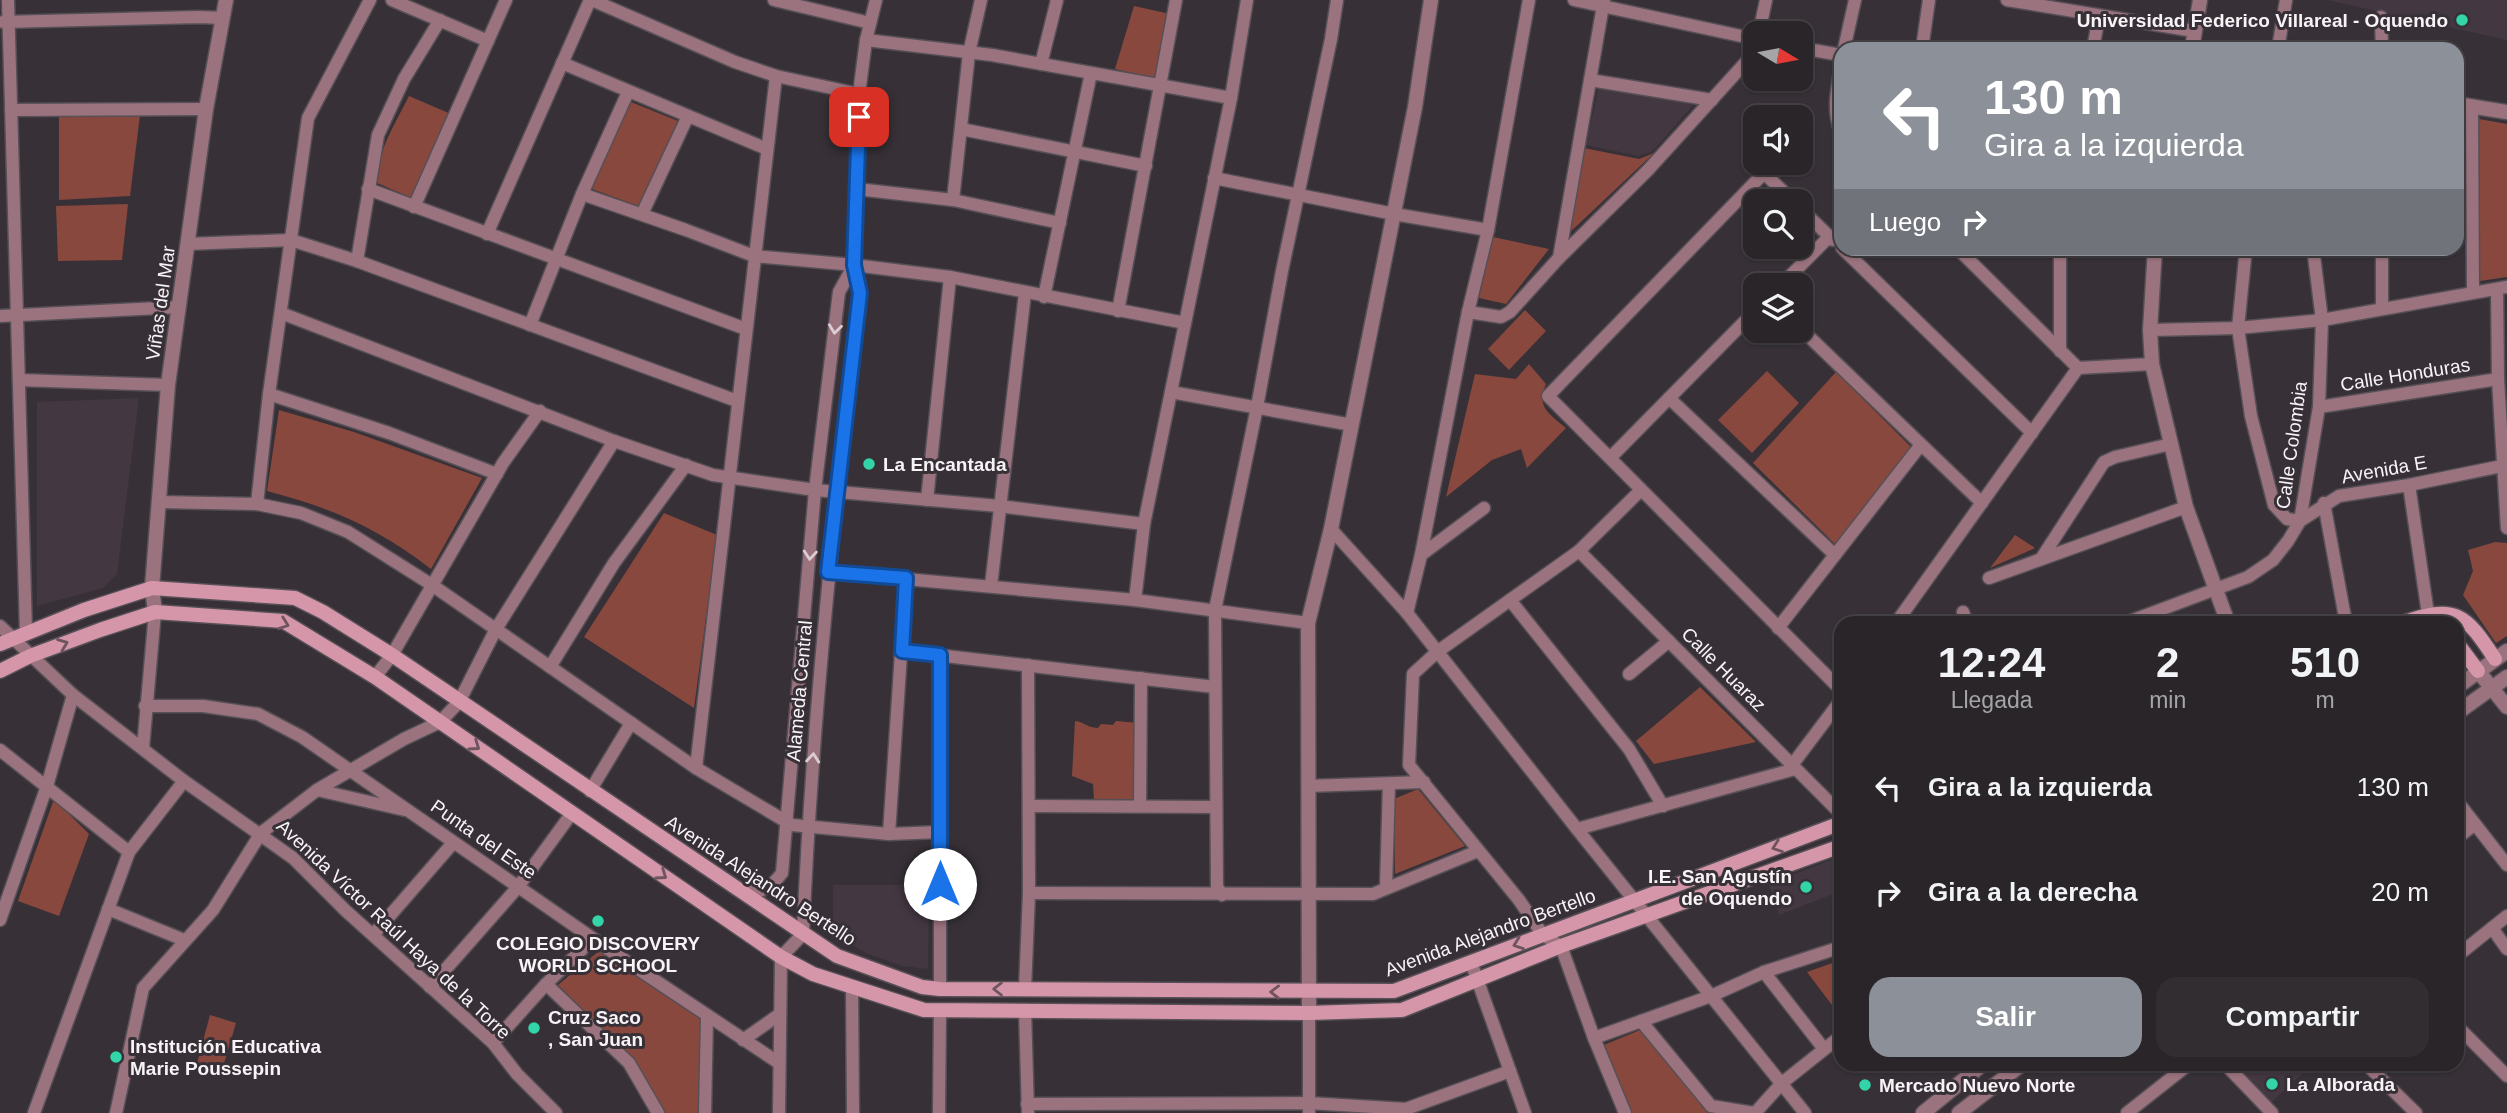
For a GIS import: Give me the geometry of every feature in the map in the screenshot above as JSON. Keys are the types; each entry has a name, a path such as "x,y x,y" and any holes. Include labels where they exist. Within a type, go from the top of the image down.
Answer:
{"main road":[{"name":"Avenida Alejandro Bertello","path":"13,638 84,610 152,588 295,598 323,612 392,655 837,956 922,987 940,989 1394,991 1834,826"},
{"name":"Avenida Alejandro Bertello","path":"0,671 30,656 155,612 283,621 375,677 781,957 813,974 924,1010 1309,1013 1402,1010 1561,946 1834,849"},
{"path":"2422,616 2453,616"},
{"path":"2464,622 2501,655"},
{"path":"2464,652 2478,671"}],"street":[{"path":"8,0 4,22 11,110 19,380 13,638"},
{"name":"Viñas del Mar","path":"155,612 152,588 167,385 206,109 226,0"},
{"path":"257,504 269,394 308,118 370,0"},
{"path":"392,0 488,41"},
{"path":"414,207 506,0"},
{"path":"487,234 591,0 735,62 776,76 859,94"},
{"name":"Alameda Central","path":"803,934 807,827 828,572 860,293 854,265 859,94 866,40 877,0"},
{"path":"953,200 969,53 981,0"},
{"path":"1041,64 1057,0"},
{"path":"1118,311 1176,0"},
{"path":"1135,600 1143,524 1231,98 1247,0"},
{"path":"1222,895 1217,887 1215,807 1215,610 1337,0"},
{"path":"1309,1108 1308,623 1331,529 1394,214 1415,107 1431,0"},
{"path":"1407,613 1421,555 1468,312 1488,230 1530,0"},
{"path":"1574,0 1604,3 1743,36"},
{"path":"1762,21 1766,0"},
{"path":"1846,42 1855,0"},
{"path":"1923,42 1929,0"},
{"path":"2007,0 2194,32"},
{"path":"2193,42 2200,0"},
{"path":"2279,42 2286,0"},
{"path":"778,1 870,23"},
{"path":"1558,259 1604,3"},
{"path":"2094,42 2099,16"},
{"path":"2381,17 2382,42"},
{"path":"4,22 223,18"},
{"path":"357,261 378,135 404,79 440,20"},
{"path":"866,40 1041,64 1231,98"},
{"path":"1813,50 1834,54"},
{"path":"562,63 767,149"},
{"path":"1468,312 1501,317 1510,312 1558,259 1648,170 1743,65"},
{"path":"1044,297 1091,73"},
{"path":"696,768 776,76"},
{"path":"1590,80 1712,100"},
{"path":"530,325 582,194 628,92"},
{"path":"2473,291 2464,105 2507,112"},
{"path":"11,110 206,109"},
{"path":"642,214 688,116"},
{"path":"961,129 1146,166"},
{"path":"1749,189 1764,173 1781,189"},
{"path":"1214,178 1488,230"},
{"path":"368,189 746,329"},
{"path":"858,189 953,200 1060,223"},
{"path":"582,194 754,256 950,277 1185,323"},
{"path":"1743,195 1548,396 1834,683"},
{"path":"1813,221 1834,242"},
{"path":"1793,273 1829,237"},
{"path":"187,244 291,240 357,261 737,401"},
{"path":"1849,256 2032,433"},
{"path":"1965,256 2078,368 2152,364"},
{"path":"2060,256 2060,351"},
{"path":"2155,256 2150,330 2152,364 2186,507 2226,616"},
{"path":"2245,256 2238,328 2251,416 2274,505 2287,519 2300,522"},
{"name":"Calle Colombia","path":"2300,522 2319,407 2322,320 2314,256"},
{"path":"2382,256 2382,308"},
{"name":"Alameda Central","path":"732,887 749,892 763,891 782,873 816,490 839,292 854,265"},
{"path":"927,500 950,277"},
{"path":"2150,330 2238,328 2322,320 2473,291 2502,288 2498,379 2507,528"},
{"path":"991,586 1025,293"},
{"path":"0,316 178,307"},
{"path":"281,313 614,441 731,479 816,490 999,506 1143,524"},
{"path":"1609,458 1743,323"},
{"path":"1813,341 1982,503"},
{"path":"1901,616 2078,368"},
{"name":"Calle Honduras","path":"2319,407 2498,379"},
{"path":"19,380 167,385"},
{"path":"1171,392 1352,425"},
{"path":"269,394 388,433 497,474"},
{"path":"1669,398 1835,555"},
{"path":"375,677 392,655 497,474 540,411"},
{"path":"116,1113 144,988 213,910 261,833 317,790 440,722 459,702 496,629 614,441"},
{"path":"2041,559 2104,462 2171,444"},
{"path":"1778,628 1920,446"},
{"path":"550,667 614,563 686,466"},
{"name":"Avenida E","path":"2145,616 2248,577 2273,560 2300,522 2324,503 2339,496 2505,466"},
{"path":"2409,485 2428,614"},
{"path":"1409,783 1413,674 1437,652 1579,551 1641,490"},
{"path":"159,502 257,504 302,513 348,532 432,585 696,768 787,823 889,834 940,832"},
{"path":"2324,503 2345,616"},
{"path":"1989,578 2186,507"},
{"path":"1421,555 1484,508"},
{"path":"1331,529 1407,613 1805,1113"},
{"name":"Calle Huaraz","path":"1579,551 1834,807"},
{"path":"828,572 1135,600 1308,623"},
{"path":"889,834 906,578"},
{"path":"1390,594 1407,595 1413,587"},
{"path":"1510,600 1629,749 1663,806"},
{"path":"143,748 155,612"},
{"name":"Avenida Víctor Raúl Haya de la Torre","path":"0,626 73,695 184,781 293,858 373,935 493,1043 517,1074 556,1113"},
{"path":"1629,674 1669,641"},
{"path":"902,651 1215,687"},
{"path":"940,655 940,989"},
{"path":"2464,682 2501,655 2506,680 2464,708"},
{"path":"1025,989 1029,893 1028,665"},
{"path":"2478,671 2507,707"},
{"path":"1140,678 1140,806"},
{"path":"0,920 47,786 73,695"},
{"path":"2473,701 2487,699 2507,707"},
{"name":"Punta del Este","path":"145,706 203,706 258,714 302,737 593,939 779,1063"},
{"path":"1577,829 1794,767 1834,710"},
{"path":"590,791 631,723"},
{"path":"0,750 129,852"},
{"path":"1409,765 1519,900 1543,935 1561,946 1594,1038 1625,1113"},
{"path":"34,1113 129,852 184,781"},
{"path":"1308,786 1424,782"},
{"path":"1386,887 1389,785"},
{"path":"317,790 412,812"},
{"path":"1029,806 1215,807"},
{"path":"2464,810 2507,865"},
{"path":"430,987 518,887 572,813"},
{"path":"2464,833 2475,824"},
{"path":"373,935 453,843"},
{"path":"1029,893 1373,894 1478,851"},
{"path":"108,909 184,940"},
{"path":"2464,950 2507,916"},
{"path":"2492,928 2507,949"},
{"path":"779,1113 781,957 803,934"},
{"path":"493,1043 546,984 593,939"},
{"path":"1594,1038 1711,996 1764,972 1834,949"},
{"path":"1471,962 1525,1113"},
{"path":"1764,972 1824,1049"},
{"path":"546,984 629,1063 658,1113"},
{"path":"852,986 853,1113"},
{"path":"939,1113 940,1010"},
{"path":"1024,1010 1028,1109 1406,1109 1510,1072"},
{"path":"743,1040 780,1014"},
{"path":"705,1113 707,1016"},
{"path":"1641,1021 1711,1106 1754,1113 1782,1083 1834,1041"},
{"path":"2464,1033 2507,1076"},
{"path":"1923,1113 1974,1071"},
{"path":"1959,1113 2013,1071"},
{"path":"2127,1113 2144,1108 2182,1071"},
{"path":"2232,1071 2272,1113"},
{"path":"2373,1071 2416,1113"}],"shaded area":[{"name":"Universidad Federico Villareal - Oquendo","path":"2327,0 2507,0 2507,40"},
{"path":"1134,6 1170,14 1158,79 1115,69"},
{"path":"1599,86 1693,105 1653,151 1639,156 1586,145"},
{"path":"409,96 451,114 414,199 377,183 383,149"},
{"path":"631,102 678,121 638,206 592,189"},
{"path":"140,115 130,196 59,200 59,116"},
{"path":"2479,119 2507,124 2507,277 2480,281"},
{"path":"1584,148 1639,159 1654,153 1567,235"},
{"path":"128,204 122,260 58,261 56,206"},
{"path":"1493,237 1549,249 1506,304 1479,298"},
{"path":"1525,310 1546,331 1509,370 1488,349"},
{"path":"1529,364 1546,384 1543,405 1566,428 1527,468 1521,449 1492,460 1446,497 1475,374 1516,379"},
{"path":"1767,371 1799,403 1752,453 1718,420"},
{"path":"1836,372 1911,447 1835,544 1753,463"},
{"path":"139,398 117,574 103,588 37,606 37,402"},
{"path":"279,410 354,432 482,478 431,569 392,542 354,521 267,491"},
{"path":"664,513 717,535 694,708 584,637"},
{"path":"2015,535 2035,548 1990,568"},
{"path":"2495,542 2507,543 2507,636 2496,643 2463,595 2473,571 2468,550"},
{"path":"1700,687 1756,742 1654,764 1636,741"},
{"path":"1075,721 1098,728 1101,724 1113,725 1116,721 1138,723 1136,800 1094,800 1093,784 1072,776"},
{"path":"1418,789 1465,846 1395,874 1394,799"},
{"path":"54,799 89,834 59,916 18,901"},
{"name":"I.E. San Agustín de Oquendo","path":"1834,859 1834,894 1779,915 1769,884"},
{"path":"833,885 929,885 928,969 902,966 866,953 833,934"},
{"path":"599,951 700,1019 701,1113 663,1113 633,1058 558,985"},
{"path":"1834,962 1834,1008 1807,972"},
{"path":"210,1015 236,1023 222,1070 197,1063"},
{"path":"1640,1030 1708,1113 1632,1113 1604,1045"},
{"name":"La Alborada","path":"2241,1071 2305,1071 2271,1103"}],"place":[{"name":"Universidad Federico Villareal - Oquendo","path":"2462,20"},
{"name":"La Encantada","path":"869,464"},
{"name":"I.E. San Agustín de Oquendo","path":"1806,887"},
{"name":"COLEGIO DISCOVERY WORLD SCHOOL","path":"598,921"},
{"name":"Cruz Saco , San Juan","path":"534,1028"},
{"name":"Institución Educativa Marie Poussepin","path":"116,1057"},
{"name":"La Alborada","path":"2272,1084"},
{"name":"Mercado Nuevo Norte","path":"1865,1085"}],"route":[{"path":"859,117 854,265 860,293 828,572 906,578 902,651 940,655 940,884"}]}
